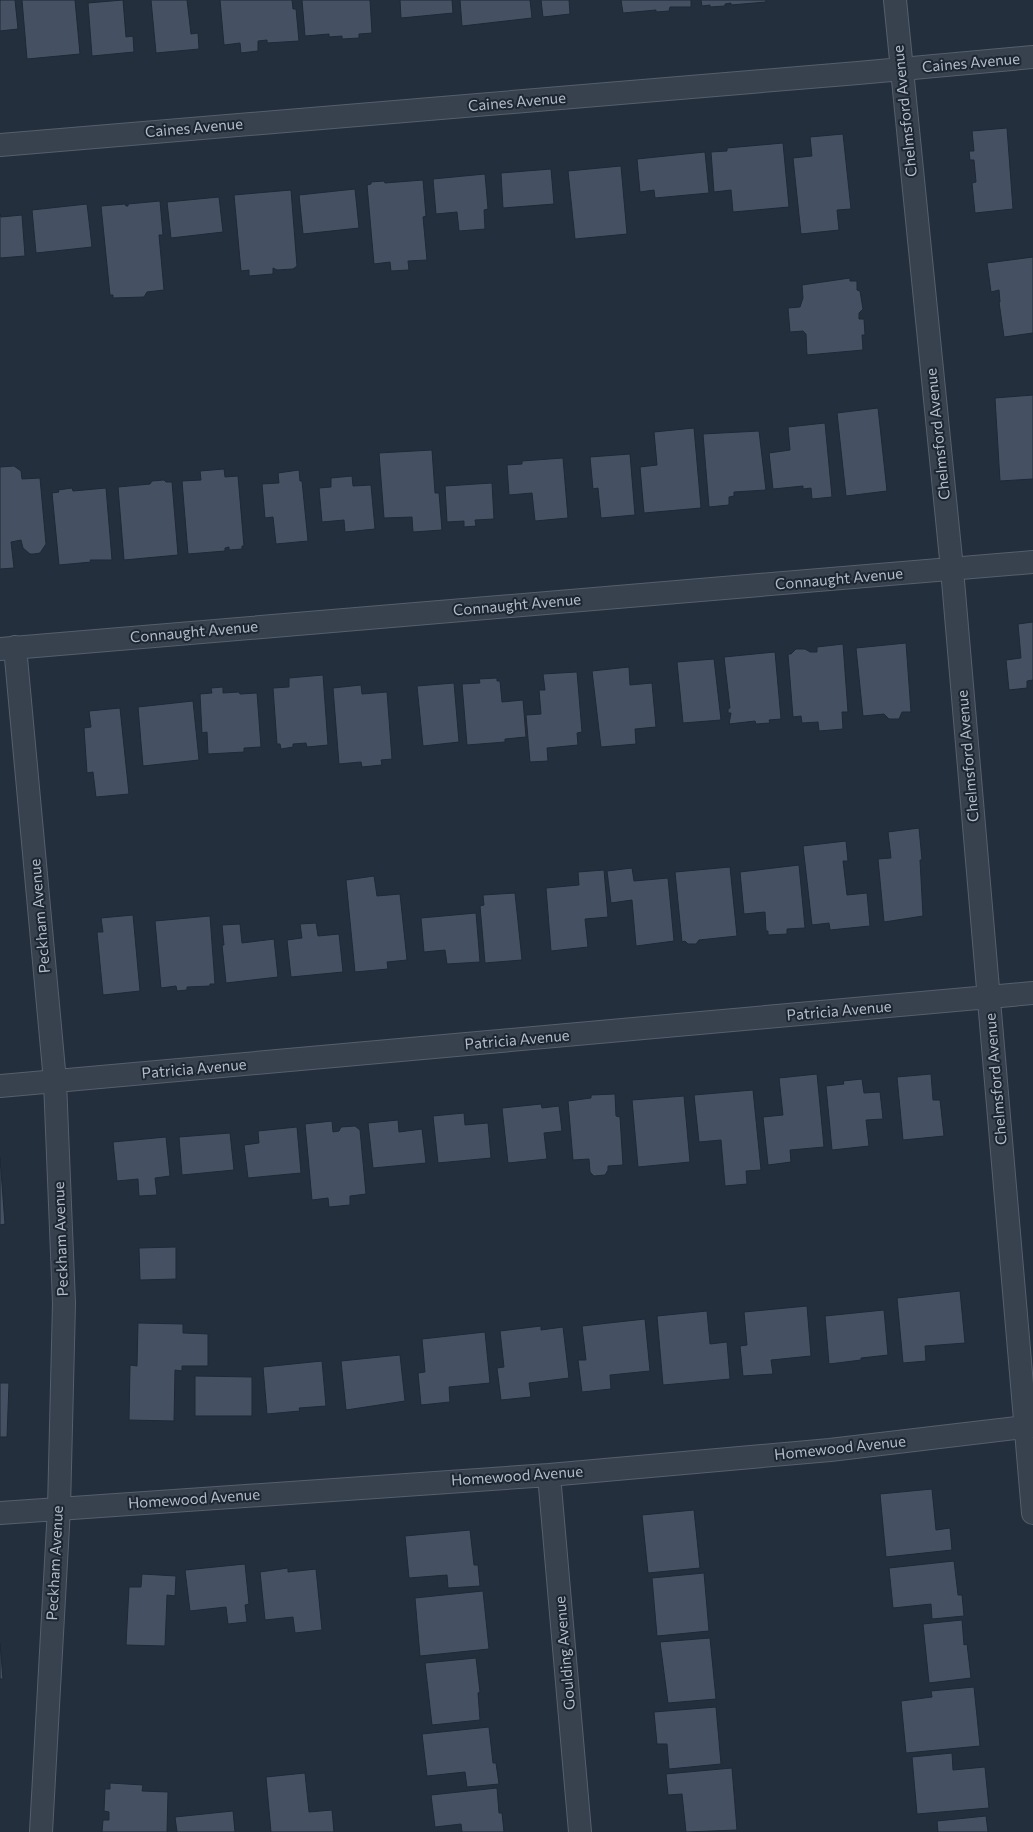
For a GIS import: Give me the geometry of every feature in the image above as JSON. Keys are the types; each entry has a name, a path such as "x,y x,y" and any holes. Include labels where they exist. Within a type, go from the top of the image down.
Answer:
{"street":[{"name":"Chelmsford Avenue","path":"895,0 952,570 1029,1427 1033,1513"},
{"name":"Caines Avenue","path":"0,145 1033,57"},
{"name":"Connaught Avenue","path":"8,648 1033,562"},
{"name":"Peckham Avenue","path":"8,648 55,1081 64,1303 58,1508 41,1832"},
{"name":"Patricia Avenue","path":"0,1086 1033,993"},
{"name":"Homewood Avenue","path":"0,1513 550,1475 830,1450 1029,1427"},
{"name":"Goulding Avenue","path":"550,1475 580,1832"}],"building":[{"path":"0,0 15,0 18,29 0,31"},
{"path":"22,0 75,0 80,54 27,59"},
{"path":"123,0 126,37 133,36 134,52 92,56 88,3"},
{"path":"151,0 187,0 191,34 198,33 199,49 156,53"},
{"path":"220,0 292,0 293,9 296,9 299,41 267,43 267,40 258,41 258,51 241,53 240,43 224,45"},
{"path":"302,0 370,0 372,33 359,34 359,38 342,39 342,36 329,37 329,34 305,36"},
{"path":"400,0 452,0 453,13 401,18"},
{"path":"460,0 530,0 532,18 462,26"},
{"path":"541,0 569,0 570,14 543,17"},
{"path":"621,0 691,0 691,7 670,7 669,11 656,12 656,10 623,13"},
{"path":"701,0 766,0 766,2 731,5 731,3 725,4 725,6 710,7 710,5 702,6"},
{"path":"1007,128 1013,209 975,213 972,183 976,182 974,160 970,160 969,151 974,151 972,131"},
{"path":"843,134 851,209 837,210 839,230 801,234 793,158 812,156 810,137"},
{"path":"783,143 789,207 733,212 731,190 714,192 711,152 727,151 727,148"},
{"path":"705,152 709,193 655,198 654,190 640,192 637,159"},
{"path":"621,166 627,234 575,239 568,171"},
{"path":"551,169 554,204 503,208 501,173"},
{"path":"485,174 488,209 484,210 485,229 459,231 457,212 436,214 433,179"},
{"path":"423,180 426,216 423,217 427,260 408,261 409,270 391,271 390,262 374,264 367,185 371,184 371,182 384,181 385,183"},
{"path":"355,189 359,228 303,234 299,195"},
{"path":"291,190 297,266 293,269 277,270 273,268 273,274 249,276 249,270 241,271 234,195"},
{"path":"219,197 223,232 171,238 167,202"},
{"path":"160,201 163,235 159,235 164,290 147,292 144,297 113,298 113,295 110,295 101,206 125,204 128,206 128,204"},
{"path":"87,204 92,247 36,253 32,210"},
{"path":"0,214 1,217 22,215 25,256 0,258"},
{"path":"1033,257 1033,333 1004,337 999,302 999,290 991,292 987,263"},
{"path":"850,278 850,281 857,281 857,290 860,291 863,309 859,313 859,319 864,319 865,335 862,335 863,350 807,355 806,334 803,331 790,332 788,308 800,307 803,298 802,285"},
{"path":"1033,395 1033,479 1000,481 995,398"},
{"path":"878,408 887,491 846,496 837,413"},
{"path":"825,423 832,497 812,499 811,488 803,489 803,486 773,489 769,453 790,450 788,427"},
{"path":"694,428 701,508 644,513 640,467 657,465 654,432"},
{"path":"759,431 766,490 734,492 734,496 729,497 729,505 709,507 703,434"},
{"path":"432,450 435,493 439,493 442,530 413,532 412,517 384,518 379,453"},
{"path":"630,454 635,515 601,518 598,488 593,489 590,457"},
{"path":"563,458 568,518 535,521 532,493 509,495 507,465 522,464 522,461"},
{"path":"14,466 21,471 22,479 40,478 46,544 40,553 30,554 23,548 21,540 11,542 14,568 0,569 0,467"},
{"path":"224,469 225,477 238,476 244,546 242,546 242,549 229,550 229,547 225,548 225,551 188,554 182,481 201,480 200,471"},
{"path":"299,470 300,481 302,481 308,541 276,544 273,517 265,518 262,484 279,483 278,473"},
{"path":"352,476 353,486 371,485 375,529 345,532 344,520 322,522 319,488 331,487 331,478"},
{"path":"164,480 166,482 172,482 178,555 124,560 118,487 150,484 152,481"},
{"path":"492,483 494,519 475,520 476,526 464,527 464,521 447,522 445,486"},
{"path":"72,488 73,491 106,488 112,560 90,560 91,562 59,565 52,493 59,492 58,490"},
{"path":"1033,622 1033,680 1027,681 1027,688 1009,690 1006,660 1021,658 1018,624"},
{"path":"906,643 911,712 902,712 899,719 889,719 884,714 863,716 856,648"},
{"path":"843,644 848,712 842,712 843,729 819,731 818,722 802,723 801,716 793,717 788,654 791,654 796,649 805,649 810,652 817,652 817,647"},
{"path":"775,652 781,719 769,720 770,723 756,724 755,721 729,724 731,713 728,713 728,709 730,708 724,657"},
{"path":"714,659 721,720 683,723 677,662"},
{"path":"629,667 630,685 652,683 656,727 635,729 636,744 601,747 592,671"},
{"path":"577,672 582,732 577,733 578,745 547,748 548,761 530,762 526,715 541,714 539,690 545,690 543,674"},
{"path":"323,675 328,745 307,747 306,743 293,744 293,747 281,749 280,744 277,744 273,688 289,687 289,678"},
{"path":"497,678 497,681 500,681 502,702 523,700 526,737 505,739 505,742 467,745 462,684 480,683 479,679"},
{"path":"454,683 459,742 423,746 417,686"},
{"path":"361,685 362,694 387,692 392,759 381,760 382,765 362,767 361,762 339,764 333,688"},
{"path":"223,687 223,693 257,693 261,747 244,748 244,752 208,754 207,732 202,733 200,694 212,693 211,688"},
{"path":"193,701 199,760 143,766 138,707"},
{"path":"120,708 129,794 96,797 93,772 87,773 84,728 91,727 89,711"},
{"path":"919,828 922,860 920,860 923,916 884,922 878,859 891,858 888,832"},
{"path":"846,841 848,861 843,861 847,895 867,893 870,926 830,930 829,923 812,925 803,846"},
{"path":"799,865 805,928 787,929 787,934 768,935 768,931 766,931 765,912 744,914 740,872"},
{"path":"730,867 737,936 699,940 696,944 688,944 685,941 682,942 675,872"},
{"path":"632,868 634,881 668,878 674,941 636,946 632,900 611,903 607,871"},
{"path":"604,870 608,917 585,919 588,947 551,951 546,888 579,885 578,872"},
{"path":"374,876 377,896 400,894 407,960 387,962 388,969 355,972 346,880"},
{"path":"515,893 522,960 485,963 480,906 484,905 483,895"},
{"path":"476,913 480,962 447,964 445,950 424,952 421,918"},
{"path":"133,915 140,991 103,995 97,932 103,932 101,918"},
{"path":"210,916 215,984 210,984 210,986 187,987 187,990 177,991 176,986 161,988 155,921"},
{"path":"316,923 318,936 339,934 343,972 291,977 287,940 302,938 300,924"},
{"path":"240,924 242,943 274,939 278,977 226,983 222,945 224,945 222,925"},
{"path":"817,1074 824,1147 790,1150 791,1162 768,1165 763,1117 783,1115 779,1078"},
{"path":"931,1074 933,1100 940,1100 944,1136 903,1140 897,1077"},
{"path":"862,1079 864,1093 880,1092 883,1119 866,1120 869,1146 832,1150 826,1086 844,1084 843,1081"},
{"path":"753,1090 761,1170 746,1171 747,1184 725,1186 721,1140 699,1142 694,1095"},
{"path":"615,1094 616,1116 620,1117 623,1165 608,1166 608,1170 605,1175 594,1176 590,1172 589,1159 573,1160 568,1101 591,1098 591,1095"},
{"path":"684,1096 690,1162 638,1167 632,1100"},
{"path":"541,1104 542,1108 559,1106 562,1131 544,1133 547,1159 508,1163 502,1108"},
{"path":"464,1113 465,1125 488,1123 491,1158 438,1163 433,1116"},
{"path":"398,1120 399,1132 422,1129 426,1163 373,1168 368,1123"},
{"path":"332,1121 333,1132 339,1131 341,1127 355,1126 360,1130 366,1194 350,1196 350,1205 329,1207 328,1198 312,1200 305,1124"},
{"path":"297,1127 301,1173 248,1178 244,1145 259,1143 258,1131"},
{"path":"230,1133 234,1170 182,1175 179,1137"},
{"path":"166,1137 170,1176 155,1178 157,1195 139,1196 138,1179 117,1181 113,1142"},
{"path":"0,1157 5,1224 0,1225"},
{"path":"176,1247 176,1279 140,1280 139,1248"},
{"path":"960,1291 965,1343 925,1346 926,1361 903,1363 897,1298"},
{"path":"807,1306 811,1356 771,1360 773,1374 743,1376 740,1346 747,1345 744,1312"},
{"path":"884,1310 888,1355 829,1364 825,1316"},
{"path":"707,1311 710,1344 727,1342 730,1379 663,1385 657,1316"},
{"path":"645,1319 650,1371 610,1375 611,1389 582,1392 578,1360 586,1360 582,1326"},
{"path":"138,1323 183,1324 183,1333 208,1334 208,1366 182,1366 182,1371 175,1370 174,1421 129,1420 130,1365 137,1366"},
{"path":"541,1326 541,1330 563,1327 569,1378 529,1383 531,1397 501,1400 497,1368 504,1367 500,1331"},
{"path":"485,1332 490,1383 449,1387 450,1402 421,1405 418,1373 425,1372 422,1339"},
{"path":"400,1355 405,1401 346,1410 341,1361"},
{"path":"322,1361 326,1406 299,1408 300,1411 267,1414 263,1367"},
{"path":"195,1376 252,1377 252,1416 195,1416"},
{"path":"0,1383 9,1383 7,1437 0,1437"},
{"path":"932,1489 936,1530 950,1528 952,1550 886,1557 880,1494"},
{"path":"694,1510 700,1568 648,1573 642,1515"},
{"path":"470,1530 474,1565 478,1565 480,1586 448,1588 447,1575 409,1578 405,1536"},
{"path":"954,1561 958,1595 962,1595 964,1616 932,1619 931,1604 893,1608 889,1568"},
{"path":"245,1564 249,1604 245,1605 247,1622 228,1624 226,1607 190,1611 185,1570"},
{"path":"288,1568 288,1572 316,1569 322,1630 295,1633 293,1617 265,1620 260,1572"},
{"path":"704,1573 709,1631 657,1636 652,1578"},
{"path":"142,1574 176,1576 175,1596 167,1595 165,1646 126,1645 129,1587 141,1587"},
{"path":"483,1591 489,1649 420,1656 415,1598"},
{"path":"962,1620 964,1645 967,1644 971,1678 929,1683 923,1624"},
{"path":"710,1638 716,1699 668,1703 660,1642"},
{"path":"0,1643 3,1679 0,1679"},
{"path":"476,1658 480,1692 478,1693 480,1720 432,1725 425,1663"},
{"path":"974,1687 980,1746 906,1753 901,1701 932,1697 931,1691"},
{"path":"716,1707 721,1764 669,1769 667,1744 657,1744 654,1712"},
{"path":"489,1727 493,1763 496,1763 499,1784 467,1787 465,1772 427,1776 422,1734"},
{"path":"952,1753 953,1770 985,1767 989,1808 917,1814 912,1757"},
{"path":"732,1768 737,1830 686,1832 682,1794 668,1795 666,1774"},
{"path":"305,1773 309,1812 332,1810 334,1832 271,1832 266,1777"},
{"path":"110,1783 143,1785 142,1791 168,1792 167,1832 102,1832 103,1820 109,1820 109,1812 104,1811 105,1789 110,1789"},
{"path":"497,1788 499,1813 502,1813 504,1832 462,1832 461,1824 435,1827 431,1795"},
{"path":"233,1811 235,1832 177,1832 175,1817"},
{"path":"986,1816 988,1832 938,1832 937,1821"}]}
